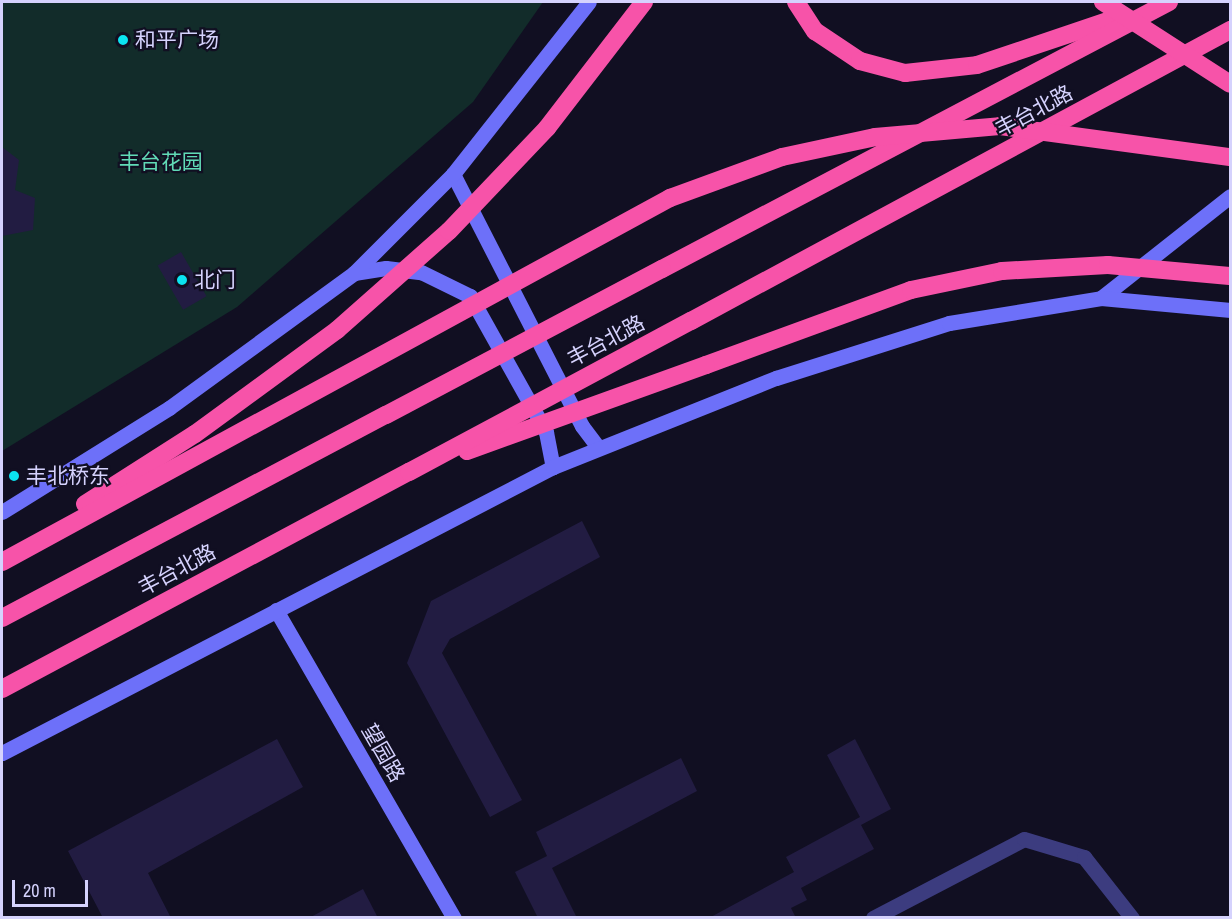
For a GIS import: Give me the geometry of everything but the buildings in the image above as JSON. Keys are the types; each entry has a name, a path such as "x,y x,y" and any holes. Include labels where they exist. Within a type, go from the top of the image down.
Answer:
{"highway":[{"path":"2,557 195,434 337,330 449,231 547,128 644,2"},
{"path":"796,2 815,32 860,61 904,73 977,65 1168,2"},
{"path":"1103,2 1230,84"},
{"name":"丰台北路","path":"2,618 1168,2"},
{"name":"丰台北路","path":"2,689 1230,30"},
{"path":"2,562 670,198 782,157 875,137 1000,126 1230,157"},
{"path":"409,472 911,290 1002,271 1108,265 1230,276"}],"street":[{"path":"2,512 169,408 354,273 453,174 589,2"},
{"path":"453,174 582,426 598,447"},
{"path":"1101,298 1230,196"},
{"path":"354,273 386,268 421,272 470,296 546,432 553,467"},
{"path":"2,753 553,467 598,447 776,378 949,323 1101,298 1230,310"},
{"name":"望园路","path":"276,610 454,918"},
{"path":"873,918 1024,839 1084,857 1132,918"}],"green space":[{"name":"丰台花园","path":"2,2 543,2 473,102 237,307 2,451"}],"place":[{"name":"和平广场","path":"123,40"},
{"name":"北门","path":"182,280"},
{"name":"丰北桥东","path":"14,476"}]}
